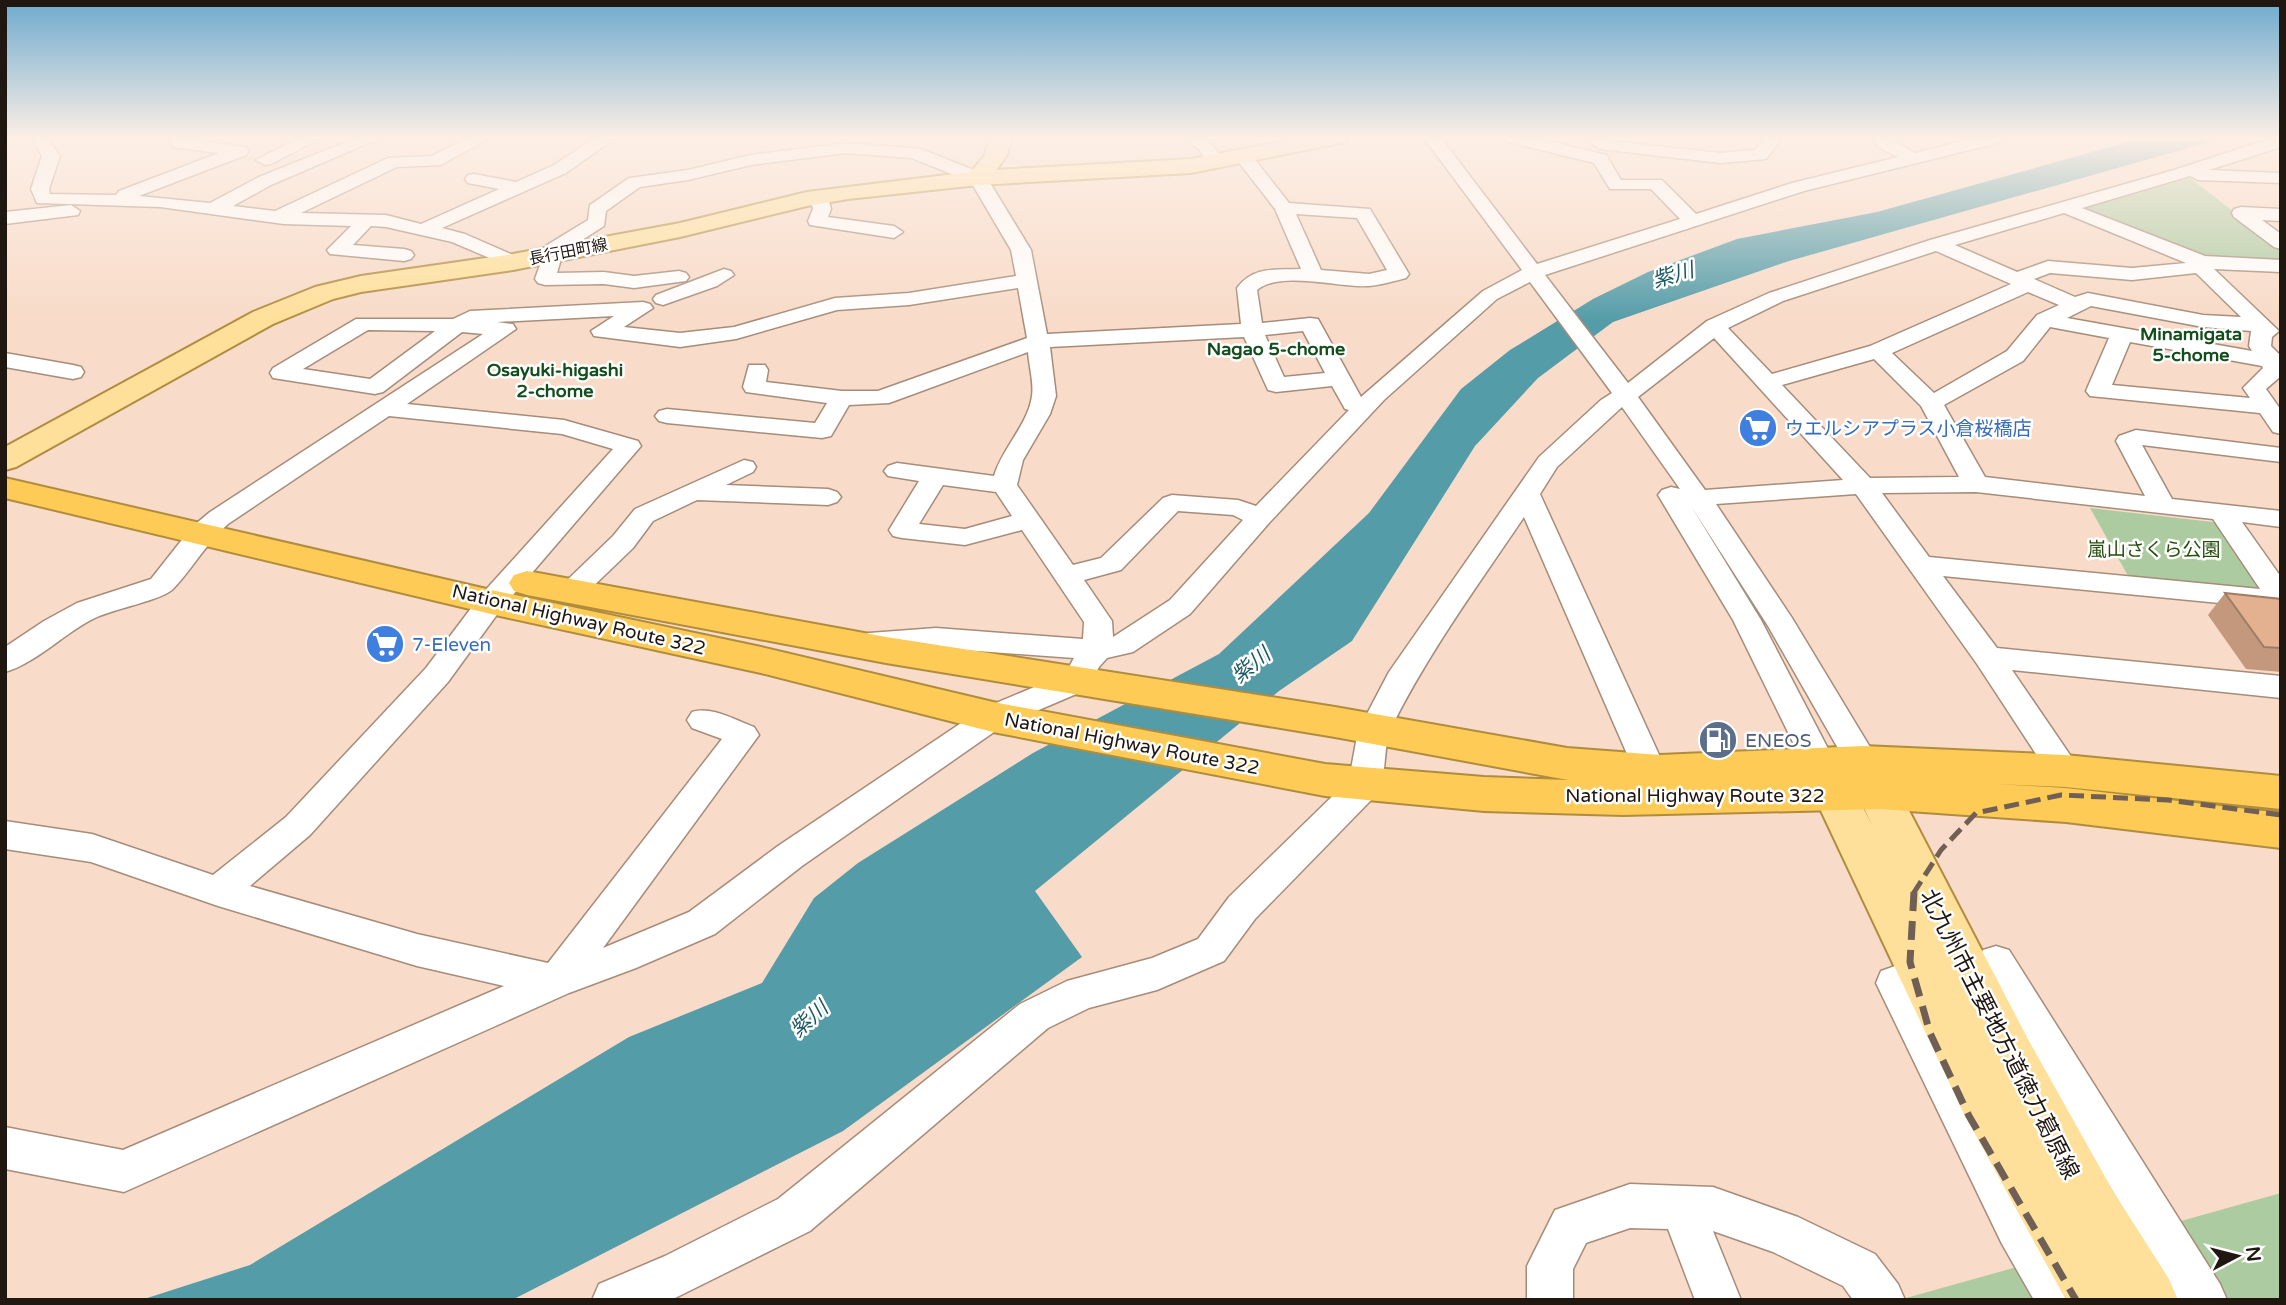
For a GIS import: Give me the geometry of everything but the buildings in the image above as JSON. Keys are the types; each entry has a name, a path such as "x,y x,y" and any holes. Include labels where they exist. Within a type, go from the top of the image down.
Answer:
{"highway":[{"name":"National Highway Route 322","path":"5,470 414,582 500,591 571,592 855,644 1087,666 1354,727 1567,764 1650,771 1850,778 2281,831"},
{"name":"National Highway Route 322","path":"5,488 210,526"},
{"name":"National Highway Route 322","path":"500,591 761,660 993,717 1345,782 1484,793 1623,798 1850,778 2065,771 2281,793"}],"main road":[{"name":"長行田町線","path":"5,460 292,304 361,284 513,262 680,230 811,199"},
{"name":"北九州市主要地方道徳力葛原線","path":"1850,778 1982,1094 2099,1300"},
{"name":"北九州市主要地方道徳力葛原線","path":"1850,778 1912,863 2011,1058 2093,1211 2148,1300"}],"street":[{"path":"43,199 160,202 277,218 367,220 425,229 458,238 513,262"},
{"path":"5,218 63,214 114,199"},
{"path":"160,202 168,199"},
{"path":"214,209 232,199"},
{"path":"277,218 317,199"},
{"path":"425,229 494,199"},
{"path":"611,199 597,209 597,222 554,249 545,279 604,278 634,282 679,277"},
{"path":"819,199 822,209 817,221 894,232"},
{"path":"990,199 1021,250 1038,341 1044,396 1038,414 1011,460 1004,485"},
{"path":"1277,199 1284,208 1313,275"},
{"path":"1465,199 1528,280 1685,498 1781,624 1850,778"},
{"path":"1473,199 1528,280"},
{"path":"1671,199 1693,221"},
{"path":"5,1148 124,1171 556,981 623,957 702,923 790,856 993,717 1124,645 1180,607 1260,517 1376,395 1490,295 1761,199"},
{"path":"615,1300 680,1273 794,1215 1034,1016 1081,993 1157,973 1211,950 1345,782 1354,727 1400,680 1548,461 1608,389 1715,326 1776,297 1937,244 2092,199"},
{"path":"2064,207 2202,265 2263,317"},
{"path":"1284,208 1363,213 1399,274 1369,280 1313,275 1260,277 1247,288 1252,330 1276,385 1339,378"},
{"path":"2281,215 2241,213 2281,243"},
{"path":"46,230 63,214"},
{"path":"367,220 337,250 404,255"},
{"path":"1937,244 2073,304"},
{"path":"1767,383 1878,351 2048,267 2132,274 2202,265 2281,266"},
{"path":"724,275 711,283 689,287 643,308 602,331 639,338 680,340 736,333 835,304 909,299 1025,281"},
{"path":"1931,403 1980,378 2015,356 2045,320 2088,299 2102,299 2203,321 2263,317"},
{"path":"5,662 54,628 86,610 161,585 210,526 505,329 457,325 364,324 281,373 375,387 457,325 470,317 643,308"},
{"path":"2263,317 2260,346 2278,356"},
{"path":"2045,320 2278,356"},
{"path":"757,369 754,387 842,398 881,398 1038,341 1252,330 1310,324 1353,404"},
{"path":"1715,326 1863,486 1988,657 2065,771"},
{"path":"2122,334 2098,391 2266,407"},
{"path":"1878,351 1931,403 1976,484"},
{"path":"2278,356 2275,369 2254,388 2281,427"},
{"path":"5,360 73,372"},
{"path":"667,416 822,431 842,398"},
{"path":"218,891 298,826 436,675 500,591 629,446 564,427 385,409"},
{"path":"2163,505 2128,441 2136,437 2281,455"},
{"path":"571,592 623,542 644,515 744,467"},
{"path":"897,471 1004,485 1098,621 1087,666"},
{"path":"935,476 902,530 965,537 1028,520"},
{"path":"1685,498 1863,486 1976,484 2281,519"},
{"path":"693,491 828,497"},
{"path":"1526,492 1650,771"},
{"path":"1685,498 1747,620 1850,778"},
{"path":"1067,575 1111,564 1172,503 1238,508 1260,517"},
{"path":"2221,512 2281,599"},
{"path":"1922,565 2281,599"},
{"path":"1988,657 2281,687"},
{"path":"556,981 743,735 704,720"},
{"path":"5,835 92,848 218,891 417,950 556,981"},
{"path":"1996,962 2204,1300"},
{"path":"1895,983 2018,1228 2060,1300"},
{"path":"1550,1300 1550,1266 1570,1226 1630,1206 1713,1209 1782,1233 1859,1270 1882,1300"},
{"path":"1682,1209 1718,1300"}],"green space":[{"path":"2118,199 2217,199 2281,248 2281,262 2204,258 2083,209"},
{"name":"嵐山さくら公園","path":"2090,508 2221,523 2271,594 2131,581"},
{"path":"2281,1193 2281,1300 1899,1300"}],"water":[{"name":"紫川","path":"1924,199 2008,199 1789,261 1613,322 1538,378 1475,446 1352,641 1279,691 1035,891 1082,957 843,1131 512,1300 141,1300 250,1265 629,1037 762,983 814,898 858,863 1033,753 1219,654 1369,513 1461,389 1510,350 1593,299 1648,272 1737,239 1877,212"}],"railway":[{"path":"1914,892 1941,850 1976,813 2061,795 2168,800 2281,815"},
{"path":"1914,892 1910,962 1930,1033 1969,1116 2076,1300"}],"place":[{"name":"ウエルシアプラス小倉桜橋店","path":"1758,428"},
{"name":"7-Eleven","path":"385,644"},
{"name":"ENEOS","path":"1718,740"}],"district":[{"name":"Minamigata 5-chome","path":"2191,344"},
{"name":"Nagao 5-chome","path":"1276,349"},
{"name":"Osayuki-higashi 2-chome","path":"555,380"}]}
